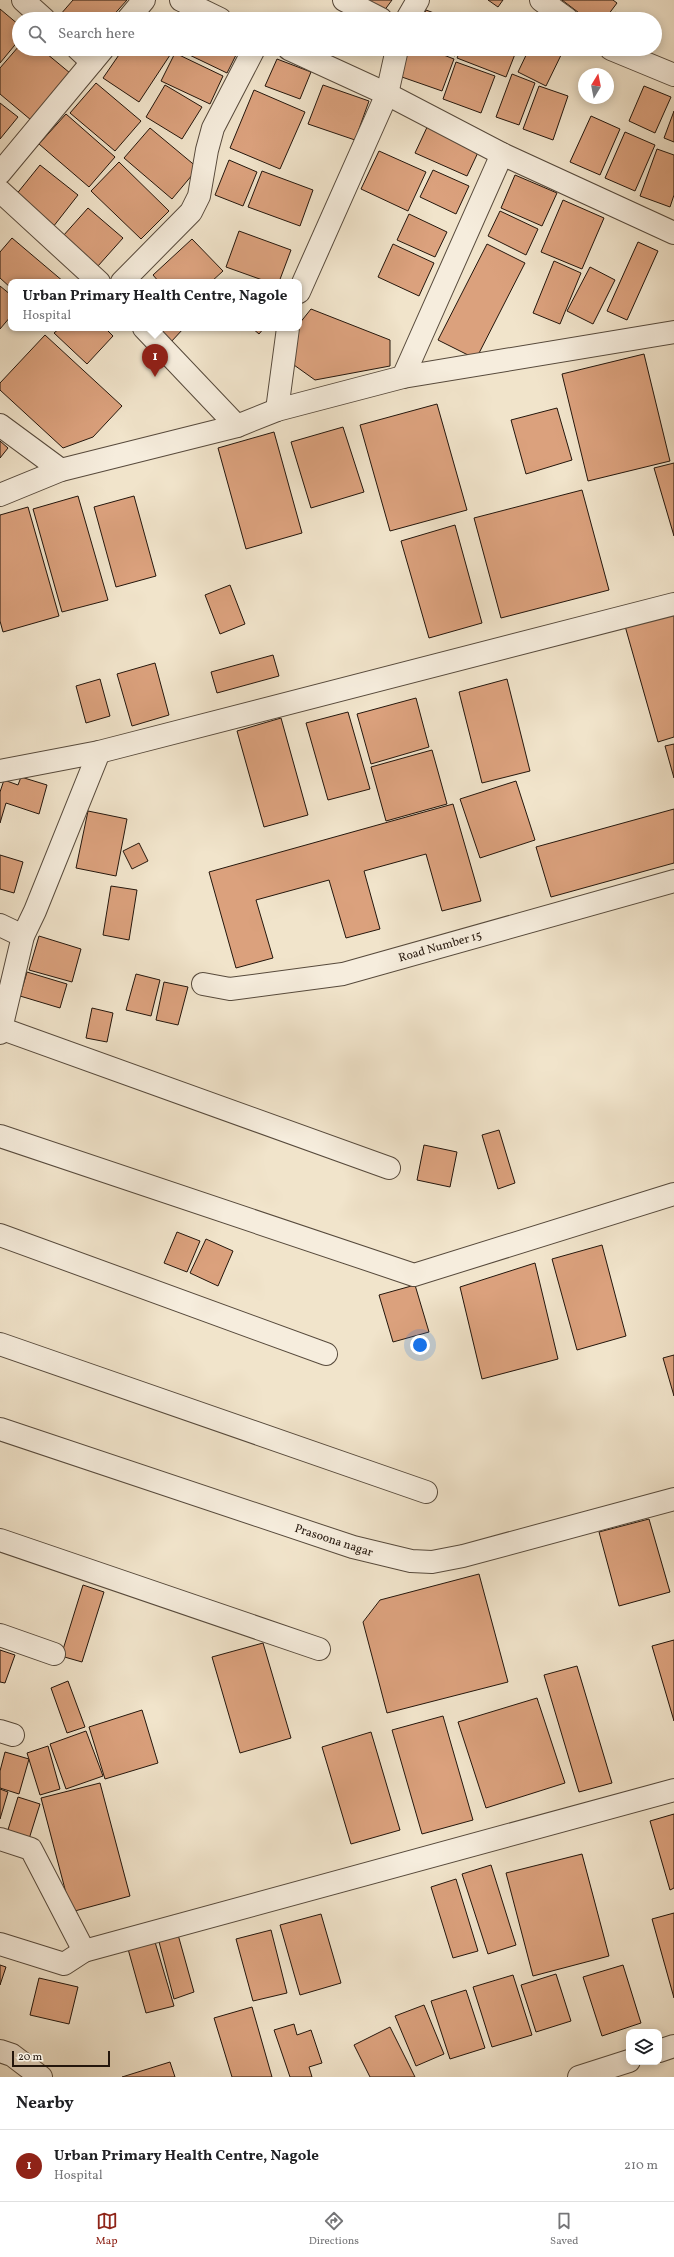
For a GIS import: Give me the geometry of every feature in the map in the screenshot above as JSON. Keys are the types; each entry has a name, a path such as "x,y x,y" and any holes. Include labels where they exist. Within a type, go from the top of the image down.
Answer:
{"street":[{"path":"23,0 36,12"},
{"path":"134,12 144,0"},
{"path":"181,0 206,12"},
{"path":"344,0 368,12"},
{"path":"411,12 418,0"},
{"path":"541,0 557,12"},
{"path":"0,173 89,56"},
{"path":"125,279 191,212 199,196 207,150 213,128 250,56"},
{"path":"304,56 387,94 502,154 674,233"},
{"path":"302,285 387,94 395,56"},
{"path":"628,56 674,75"},
{"path":"403,377 502,154"},
{"path":"0,191 96,279"},
{"path":"147,331 237,426"},
{"path":"277,410 288,331"},
{"path":"0,495 61,470 237,426 277,410 403,377 674,332"},
{"path":"0,425 61,470"},
{"path":"0,771 99,752 674,604"},
{"path":"99,752 35,911 23,936 1,1030 389,1168"},
{"name":"Road Number 15","path":"203,984 230,989 343,974 674,881"},
{"path":"0,925 23,936"},
{"path":"0,1136 414,1275 674,1194"},
{"path":"0,1235 326,1354"},
{"path":"0,1344 426,1492"},
{"name":"Prasoona nagar","path":"0,1429 345,1544 411,1561 432,1562 463,1556 674,1500"},
{"path":"0,1540 319,1649"},
{"path":"0,1635 54,1654"},
{"path":"0,1944 64,1964 84,1951 674,1790"},
{"path":"0,1839 32,1849 84,1951"},
{"path":"662,2050 674,2046"},
{"path":"0,2051 12,2055 41,2077"},
{"path":"580,2077 626,2062"}],"building":[{"path":"73,0 127,0 116,12 63,12"},
{"path":"368,0 392,0 384,11"},
{"path":"488,0 503,0 498,7"},
{"path":"562,0 613,0 617,3 610,12 578,12"},
{"path":"0,9 12,19 12,48 0,63"},
{"path":"12,54 12,56 49,56 70,73 31,120 0,94 0,68"},
{"path":"118,56 169,56 139,102 103,78"},
{"path":"174,56 181,56 223,76 210,104 161,81"},
{"path":"192,56 236,56 227,73"},
{"path":"406,56 446,56 454,59 442,91 399,76"},
{"path":"458,56 514,56 506,77 457,58"},
{"path":"526,56 561,56 546,86 518,72"},
{"path":"277,59 311,72 300,99 265,86"},
{"path":"456,62 495,76 481,113 443,99"},
{"path":"512,74 535,83 519,125 496,117"},
{"path":"96,83 141,121 115,151 70,113"},
{"path":"165,85 202,107 182,139 146,117"},
{"path":"323,85 369,101 355,140 308,124"},
{"path":"539,86 568,96 553,140 523,129"},
{"path":"644,86 671,97 655,133 629,121"},
{"path":"254,90 305,112 280,169 230,148"},
{"path":"0,103 18,117 0,139"},
{"path":"674,111 674,142 664,138"},
{"path":"66,114 115,157 89,187 39,144"},
{"path":"591,116 620,129 600,175 570,162"},
{"path":"429,123 481,146 467,176 415,153"},
{"path":"150,128 198,168 172,199 124,158"},
{"path":"625,132 655,145 635,191 605,178"},
{"path":"657,149 674,155 674,195 670,207 640,196"},
{"path":"379,151 426,172 408,211 361,189"},
{"path":"229,160 257,172 243,206 215,195"},
{"path":"119,162 169,211 141,239 91,191"},
{"path":"40,165 78,195 53,227 15,196"},
{"path":"433,170 469,186 456,214 420,197"},
{"path":"262,171 313,190 300,226 248,207"},
{"path":"515,175 557,193 542,226 501,208"},
{"path":"563,200 604,218 582,269 541,252"},
{"path":"88,208 123,238 98,266 63,236"},
{"path":"500,211 538,229 526,255 488,236"},
{"path":"409,214 447,232 435,257 397,240"},
{"path":"239,231 291,250 280,279 260,279 226,267"},
{"path":"12,238 60,279 8,279 8,285 0,278 0,252"},
{"path":"192,239 223,271 214,279 156,279 153,275"},
{"path":"638,242 658,251 627,320 607,311"},
{"path":"393,244 434,263 419,296 378,277"},
{"path":"487,244 525,263 476,359 438,340"},
{"path":"554,261 581,273 560,324 533,313"},
{"path":"590,267 615,280 593,324 567,311"},
{"path":"0,286 8,293 8,320 0,329"},
{"path":"311,309 390,340 390,366 315,380 294,365 298,331 302,331 302,320"},
{"path":"56,331 108,331 113,336 87,364 54,333"},
{"path":"156,331 181,331 170,343"},
{"path":"45,335 122,406 93,437 63,448 0,390 0,383"},
{"path":"644,354 670,461 588,481 562,374"},
{"path":"437,404 467,510 390,531 360,425"},
{"path":"557,408 572,460 526,474 511,420"},
{"path":"343,427 364,492 311,508 291,442"},
{"path":"274,432 302,533 246,549 218,448"},
{"path":"0,441 8,448 0,458"},
{"path":"674,463 674,536 654,468"},
{"path":"582,490 609,590 501,618 474,518"},
{"path":"78,496 108,600 62,612 33,509"},
{"path":"134,496 156,576 116,587 94,507"},
{"path":"28,507 59,616 3,632 0,621 0,515"},
{"path":"455,525 482,623 429,638 401,541"},
{"path":"230,585 245,624 220,634 205,595"},
{"path":"674,612 674,737 658,742 625,626"},
{"path":"273,655 279,676 217,693 211,672"},
{"path":"155,663 169,715 132,726 117,674"},
{"path":"100,679 110,716 86,723 76,686"},
{"path":"507,679 530,771 482,783 459,692"},
{"path":"416,698 429,747 371,764 357,714"},
{"path":"348,712 370,789 328,800 306,723"},
{"path":"281,718 308,815 264,827 237,731"},
{"path":"674,744 674,778 665,746"},
{"path":"432,750 447,804 386,821 371,767"},
{"path":"21,777 47,785 39,814 6,803 0,823 0,792 4,780 18,785"},
{"path":"516,781 535,840 480,858 460,799"},
{"path":"453,804 481,901 442,911 426,854 364,871 380,929 346,938 329,880 256,900 273,958 236,968 209,872"},
{"path":"674,809 674,863 551,897 536,847"},
{"path":"88,811 127,819 116,876 76,868"},
{"path":"139,843 148,861 132,869 123,851"},
{"path":"0,855 23,862 14,893 0,889"},
{"path":"111,886 137,890 129,940 103,935"},
{"path":"39,936 81,949 72,982 29,970"},
{"path":"27,972 67,984 60,1008 20,996"},
{"path":"136,974 160,980 151,1016 126,1010"},
{"path":"164,982 188,987 178,1025 156,1020"},
{"path":"92,1008 113,1013 107,1042 86,1038"},
{"path":"499,1130 515,1183 498,1189 482,1135"},
{"path":"424,1145 457,1152 450,1187 417,1180"},
{"path":"177,1232 200,1241 187,1272 164,1263"},
{"path":"206,1239 233,1251 218,1286 190,1273"},
{"path":"602,1245 626,1336 577,1350 552,1259"},
{"path":"535,1263 558,1359 482,1379 460,1287"},
{"path":"415,1285 429,1332 393,1342 379,1295"},
{"path":"674,1355 674,1396 663,1358"},
{"path":"649,1519 670,1592 619,1606 599,1532"},
{"path":"479,1574 508,1682 387,1713 363,1622 380,1600"},
{"path":"83,1585 104,1592 82,1662 61,1656"},
{"path":"674,1640 674,1721 652,1646"},
{"path":"263,1643 291,1738 240,1753 212,1657"},
{"path":"0,1650 15,1655 5,1683 0,1682"},
{"path":"577,1666 612,1783 579,1792 544,1675"},
{"path":"68,1681 85,1727 67,1733 51,1688"},
{"path":"537,1698 565,1783 486,1808 458,1722"},
{"path":"142,1710 158,1763 105,1779 89,1727"},
{"path":"443,1716 473,1820 422,1834 392,1730"},
{"path":"86,1731 103,1776 66,1789 50,1744"},
{"path":"371,1732 400,1830 351,1844 322,1747"},
{"path":"48,1746 60,1789 40,1795 27,1753"},
{"path":"5,1752 29,1759 19,1794 0,1788 0,1771"},
{"path":"100,1783 130,1896 71,1912 41,1798"},
{"path":"0,1789 8,1792 0,1819"},
{"path":"18,1797 40,1804 29,1839 7,1833"},
{"path":"674,1814 674,1888 670,1890 650,1821"},
{"path":"582,1854 609,1956 533,1976 506,1873"},
{"path":"491,1865 516,1945 488,1954 462,1874"},
{"path":"456,1879 478,1951 453,1958 431,1887"},
{"path":"674,1913 674,1998 652,1919"},
{"path":"321,1914 341,1983 300,1995 280,1925"},
{"path":"271,1930 287,1993 253,2001 236,1939"},
{"path":"177,1931 194,1992 174,1999 158,1938"},
{"path":"155,1942 174,2006 146,2013 128,1949"},
{"path":"0,1965 6,1967 0,1985"},
{"path":"623,1965 641,2023 602,2036 583,1977"},
{"path":"556,1974 571,2021 536,2032 521,1985"},
{"path":"513,1975 532,2035 492,2047 473,1987"},
{"path":"39,1978 78,1987 69,2024 30,2015"},
{"path":"466,1990 485,2048 450,2059 431,2001"},
{"path":"424,2005 444,2054 416,2066 395,2016"},
{"path":"252,2007 272,2077 232,2077 214,2018"},
{"path":"294,2024 297,2035 311,2030 322,2063 309,2067 312,2077 290,2077 274,2030"},
{"path":"390,2027 415,2077 370,2077 354,2045"},
{"path":"170,2062 175,2077 122,2077"}],"place":[{"name":"Urban Primary Health Centre, Nagole","path":"155,377"}]}
